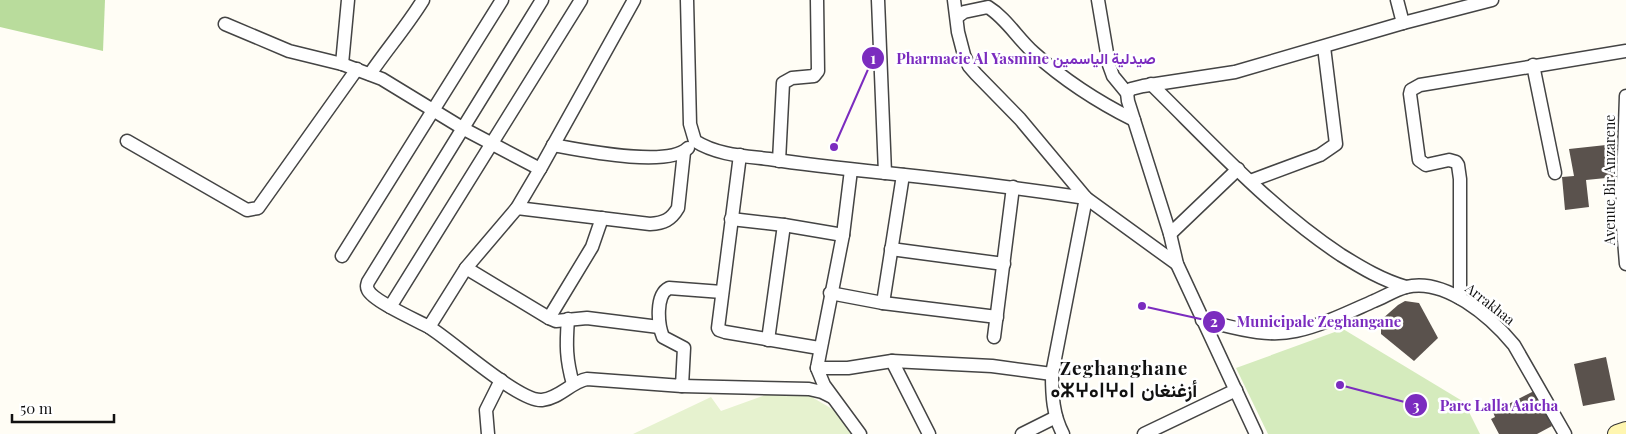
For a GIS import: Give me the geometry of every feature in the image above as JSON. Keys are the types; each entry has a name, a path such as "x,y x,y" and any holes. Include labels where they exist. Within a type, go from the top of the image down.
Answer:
{"main road":[{"path":"1617,434 1626,431"}],"street":[{"path":"342,64 348,0"},
{"path":"370,74 385,52 410,22 423,0"},
{"path":"342,256 502,0"},
{"path":"542,0 368,282 369,292 390,307 441,334 501,380 529,397 539,400 554,397 573,384 588,379 682,386 808,388 822,392 832,398"},
{"path":"390,307 581,0"},
{"path":"428,327 466,268 517,208 634,0"},
{"path":"687,0 690,124 695,141 713,149 779,161 1013,187 1086,198"},
{"path":"779,161 783,83 792,78 814,76 818,71 816,0"},
{"path":"878,0 885,173"},
{"path":"954,0 958,32 969,66 1020,119 1086,198 1177,264"},
{"path":"1098,0 1109,65 1118,84 1127,93 1170,234 1177,264 1256,434"},
{"path":"1397,0 1403,23"},
{"path":"1127,93 1132,89 1152,84 1235,72 1403,23 1492,0"},
{"path":"957,17 964,12 988,7 998,14 1018,37 1053,69 1112,109 1134,120"},
{"path":"225,24 289,52 357,68 382,80 433,112 540,169"},
{"path":"1250,181 1320,155 1336,144 1324,47"},
{"path":"1460,298 1460,188 1458,165 1450,160 1426,165 1419,160 1411,90 1420,85 1626,51"},
{"path":"1533,65 1555,173"},
{"path":"127,142 247,210 258,208 357,68"},
{"path":"1152,84 1267,198 1330,247 1388,282 1406,287"},
{"name":"Avenue Bir Anzarene","path":"1626,96 1622,215 1626,264"},
{"path":"553,145 609,154 655,158 668,157 684,152 695,141"},
{"path":"517,208 650,224 668,220 678,208 684,152"},
{"path":"740,155 718,324 719,330 819,348"},
{"path":"1170,234 1238,169"},
{"path":"851,170 843,235 819,348 817,368 819,376 832,398 860,434"},
{"path":"883,303 902,175"},
{"path":"994,337 1013,187"},
{"path":"1063,434 1056,417 1052,396 1052,374 1086,198"},
{"path":"548,318 592,247 602,218"},
{"path":"731,219 784,225 843,235"},
{"path":"768,340 784,225"},
{"path":"890,249 1004,264"},
{"path":"466,268 556,321 587,318 659,328"},
{"name":"Arrakhaa","path":"1202,320 1253,332 1289,332 1341,316 1406,287 1431,286 1445,290 1460,298 1492,322 1514,345 1566,434"},
{"path":"682,386 684,348 663,337 659,328 661,296 666,290 676,288 722,292"},
{"path":"830,293 883,303 997,317"},
{"path":"568,319 567,364 573,384"},
{"path":"817,368 848,368 892,361 992,366 1052,374"},
{"path":"892,361 929,434"},
{"path":"488,434 486,410 501,380"},
{"path":"1144,434 1169,429 1236,390"},
{"path":"1022,434 1056,417"}],"green space":[{"path":"0,0 105,0 103,51 0,27"},
{"path":"1343,329 1464,402 1480,434 1268,434 1236,368"},
{"path":"768,394 810,396 839,413 851,434 633,434 711,397 721,411"}],"building":[{"path":"1612,138 1616,177 1586,180 1589,207 1565,210 1562,177 1574,176 1569,149 1606,145 1605,139"},
{"path":"1405,301 1419,303 1438,338 1414,361 1381,334 1381,320"},
{"path":"1606,357 1615,400 1583,406 1574,364"},
{"path":"1534,391 1552,426 1537,434 1499,434 1491,419 1495,417 1493,412"}],"place":[{"name":"Pharmacie Al Yasmine صيدلية الياسمين","path":"834,147"},
{"name":"Municipale Zeghangane","path":"1142,306"},
{"name":"Parc Lalla Aaicha","path":"1340,385"}],"district":[{"name":"Zeghanghane ⴰⵣⵖⴰⵏⵖⴰⵏ أزغنغان","path":"1124,379"}]}
